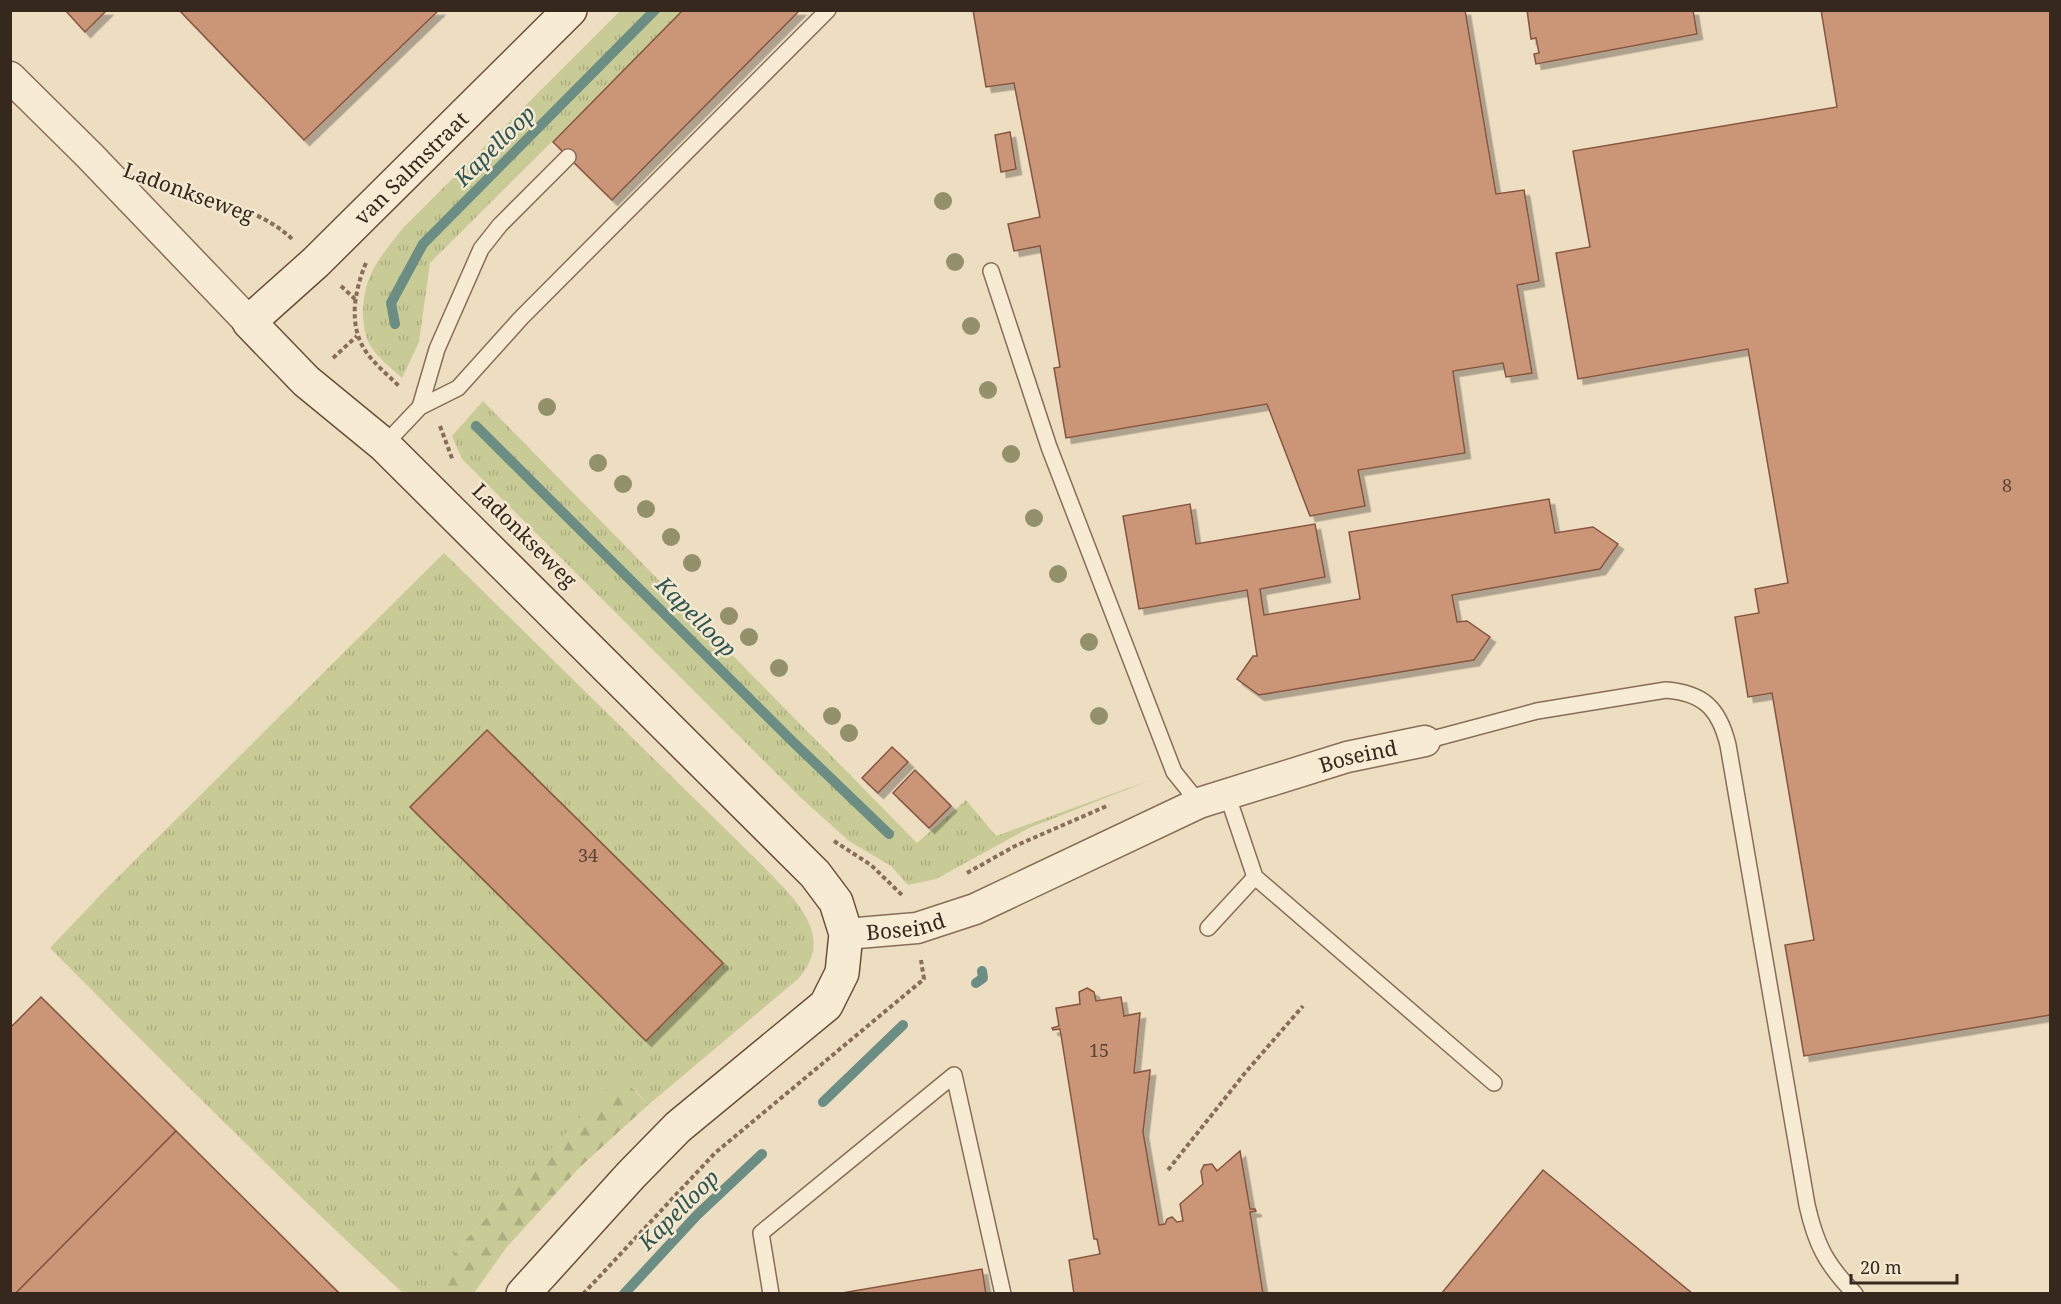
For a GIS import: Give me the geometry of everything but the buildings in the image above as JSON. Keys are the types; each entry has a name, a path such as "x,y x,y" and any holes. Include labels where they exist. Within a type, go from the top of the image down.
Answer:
{"street":[{"name":"van Salmstraat","path":"249,322 316,262 570,10"},
{"name":"Ladonkseweg","path":"10,77 89,155 306,381 384,445 815,874 836,902 846,934"},
{"name":"Boseind","path":"525,1293 631,1175 678,1127 826,1005 842,973 846,934 917,928 975,909 1199,803 1347,757 1425,741"}],"lane":[{"path":"384,445 420,407 458,388 521,318 828,10"},
{"path":"420,407 437,349 481,249 500,225 568,157"},
{"path":"991,271 1048,447 1174,772 1199,803"},
{"path":"1425,741 1537,711 1666,690 1685,692 1700,699 1714,711 1723,727 1728,745 1810,1221 1819,1248 1841,1279 1855,1293"},
{"path":"1227,794 1255,877 1494,1083"},
{"path":"1208,928 1255,877"},
{"path":"771,1293 761,1233 954,1075 1003,1293"}],"path":[{"name":"Ladonkseweg","path":"156,180 262,219 280,228 356,299 354,317 361,345 371,359 439,425 453,463"},
{"path":"965,874 1015,846 1110,805"},
{"path":"583,1293 715,1153 924,979 917,928 902,893 871,865 832,839"},
{"path":"902,893 913,891"},
{"path":"1168,1170 1245,1073 1303,1006"}],"green space":[{"path":"620,11 683,11 430,263 419,342 402,378 370,345 364,325 366,288 375,267 403,228"},
{"path":"483,401 917,843 966,800 996,836 1156,778 1029,828 936,879 908,885 891,866 849,841 800,797 462,459 452,436"},
{"path":"444,553 786,890 806,918 812,932 813,947 809,963 798,979 648,1105 636,1091 504,1199 461,1245 424,1294 403,1293 269,1166 50,948 108,887"},
{"path":"616,1079 625,1081 648,1105 579,1168 506,1248 474,1293 424,1293 461,1245"}],"waterway":[{"name":"Kapelloop","path":"395,324 391,303 423,244 655,10"},
{"name":"Kapelloop","path":"476,426 791,740 889,834"},
{"name":"Kapelloop","path":"976,983 983,978 982,971"},
{"name":"Kapelloop","path":"823,1102 903,1025"},
{"name":"Kapelloop","path":"624,1294 697,1215 762,1154"}]}
